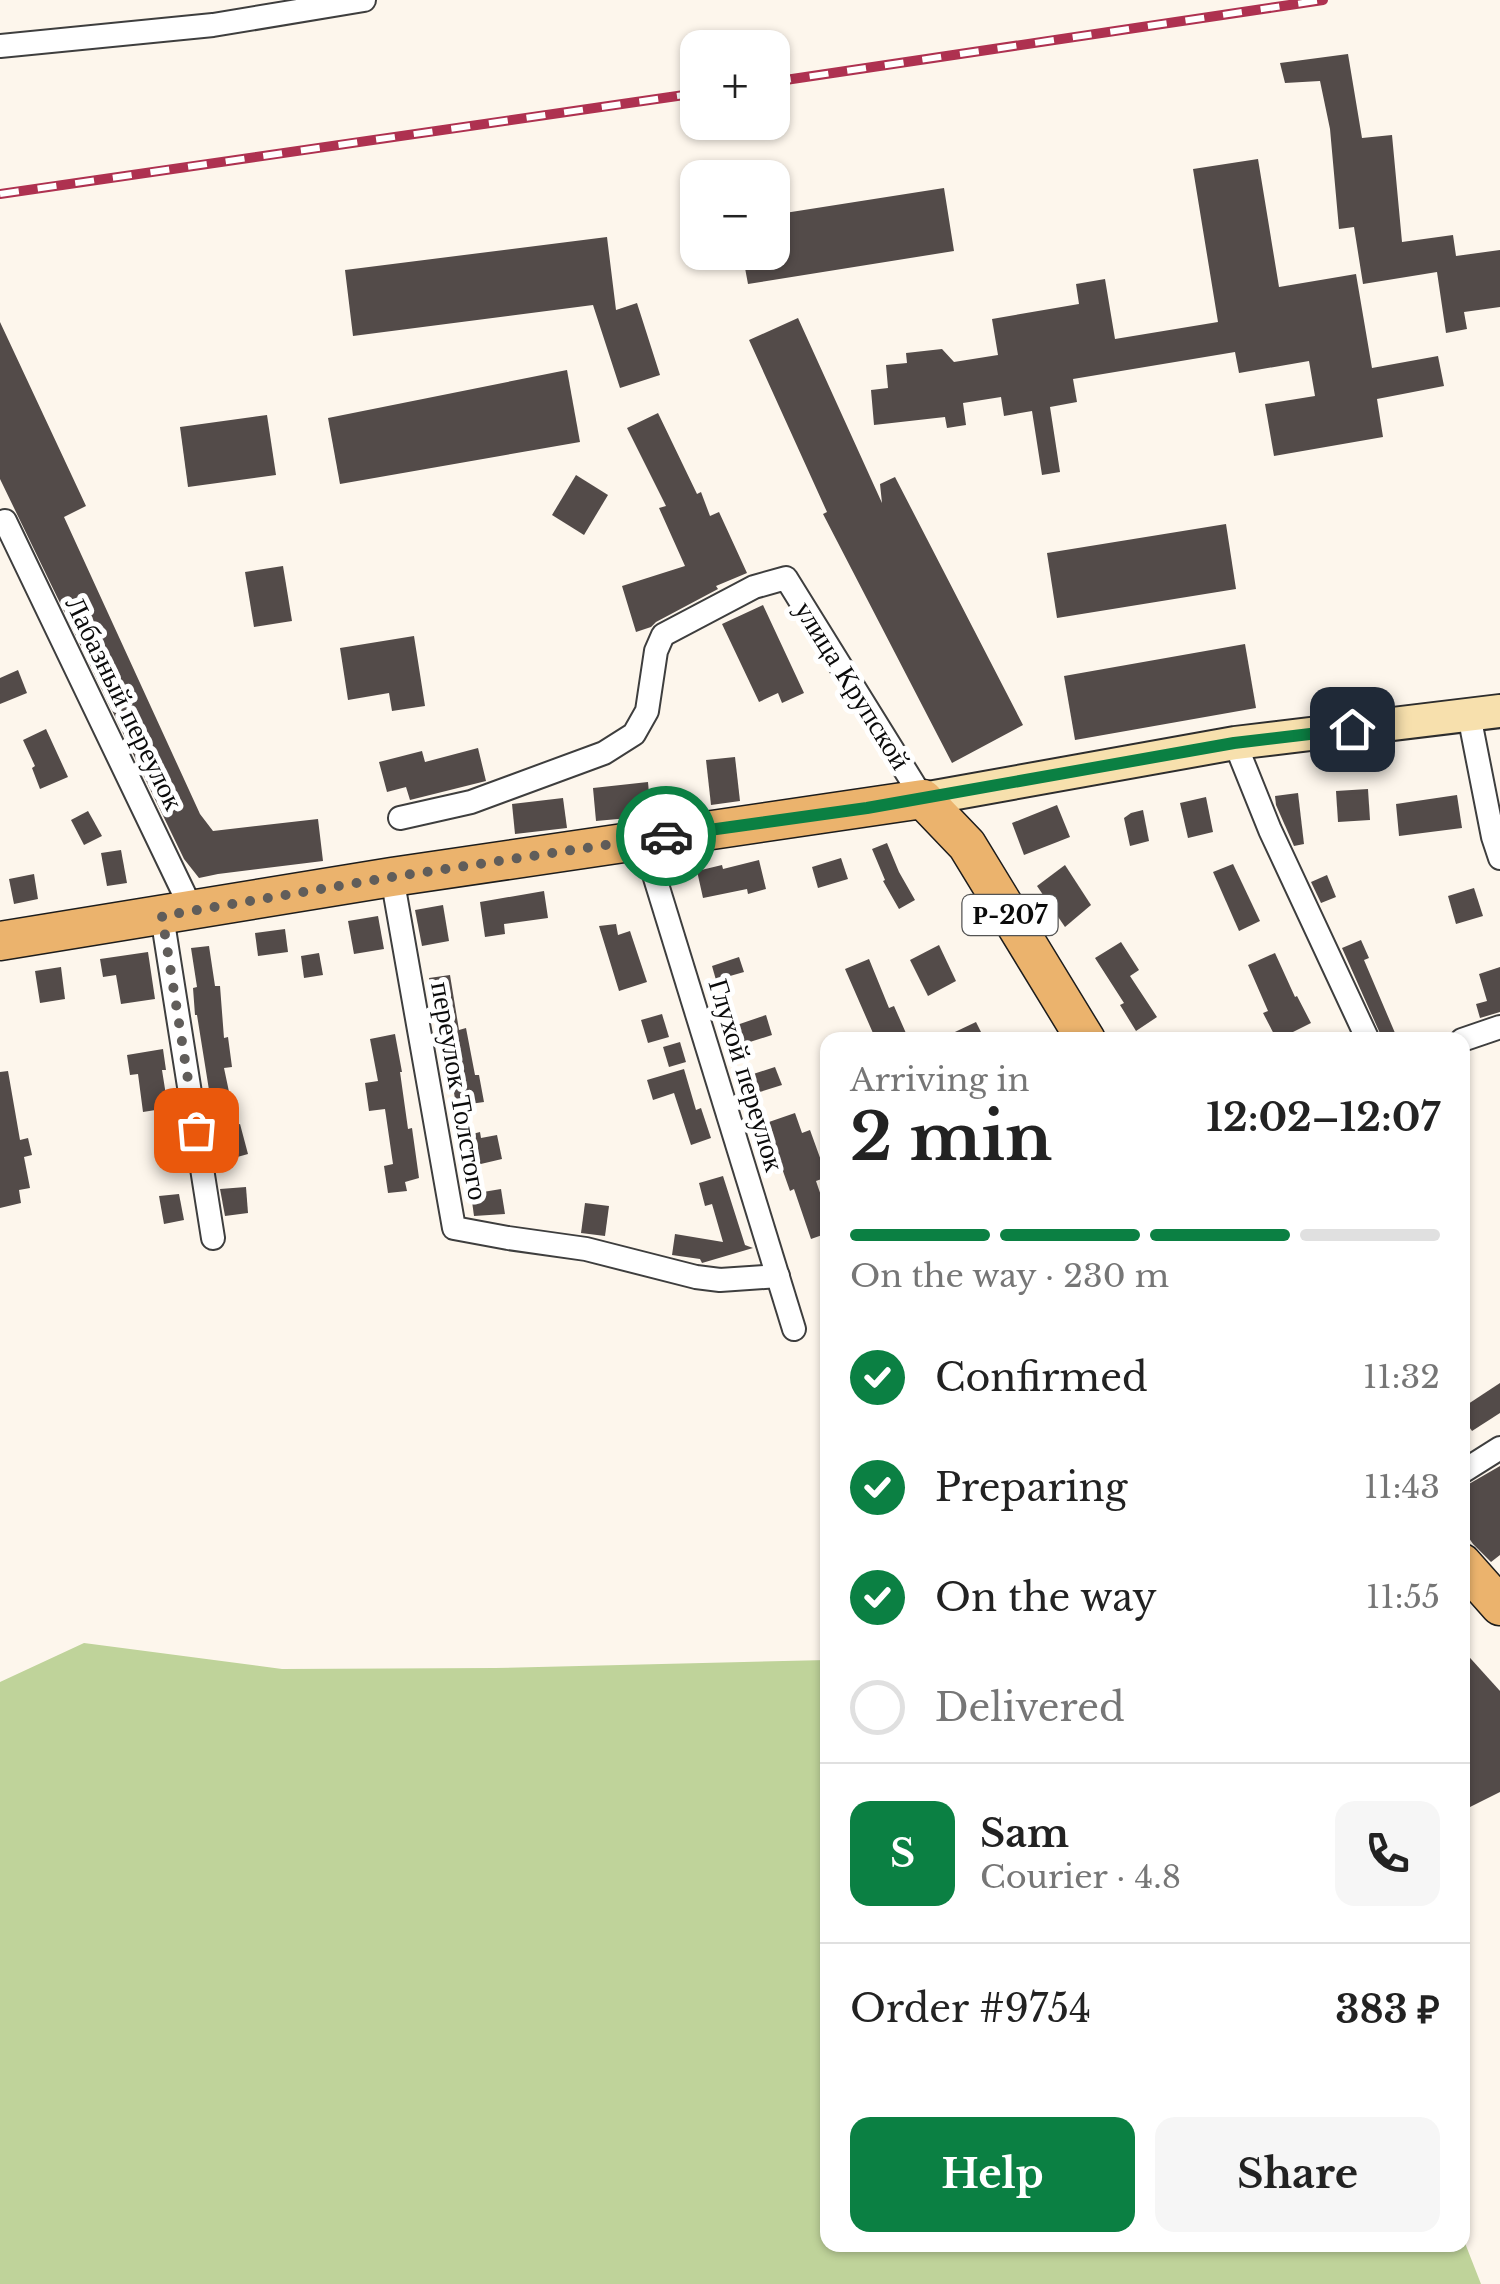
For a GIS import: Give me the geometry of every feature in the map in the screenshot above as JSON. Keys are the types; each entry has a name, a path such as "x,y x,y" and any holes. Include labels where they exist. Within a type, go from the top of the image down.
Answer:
{"main road":[{"path":"0,940 392,877 923,799"},
{"name":"улица Крупской","path":"923,799 966,845 1081,1032"},
{"path":"1470,1571 1500,1606"}],"street":[{"path":"209,0 214,24"},
{"path":"0,46 214,24 364,0"},
{"name":"Лабазный переулок","path":"4,522 177,913 213,1238"},
{"name":"улица Крупской","path":"400,818 471,802 619,744 634,734 647,711 663,635 754,587 786,578 923,799"},
{"path":"923,799 1234,743 1485,713 1493,837 1500,858"},
{"path":"1234,743 1364,1032"},
{"name":"Глухой переулок","path":"643,839 794,1329"},
{"name":"переулок Толстого","path":"392,877 454,1228 586,1249 696,1278 778,1276"},
{"path":"1470,1037 1500,1027"},
{"path":"1470,1467 1500,1448"}],"green space":[{"path":"84,1643 282,1669 820,1660 820,2252 1468,2252 1481,2284 0,2284 0,1682"}],"building":[{"path":"1348,54 1362,138 1392,135 1402,242 1453,235 1456,256 1500,250 1500,307 1464,312 1467,329 1446,333 1437,272 1363,284 1354,227 1339,229 1330,129 1320,81 1285,83 1280,63"},
{"path":"1258,159 1279,287 1356,274 1372,368 1438,356 1444,386 1377,399 1383,437 1274,456 1265,404 1315,396 1309,361 1239,373 1235,352 1073,379 1077,402 1050,407 1060,472 1042,475 1032,411 1004,416 1001,397 963,403 966,425 947,428 945,417 874,425 871,390 888,388 886,365 907,363 906,353 942,349 954,362 998,355 992,319 1079,304 1076,284 1105,279 1115,339 1218,322 1193,169"},
{"path":"944,188 954,251 748,284 745,270 790,270 790,212"},
{"path":"607,237 616,310 637,303 660,375 620,388 593,305 353,336 345,270"},
{"path":"798,318 882,503 880,484 895,477 1023,725 952,763 823,514 827,512 749,340"},
{"path":"0,322 86,506 64,517 200,814 213,831 318,819 323,861 199,878 184,859 0,479"},
{"path":"567,370 580,442 340,484 328,418"},
{"path":"658,413 697,494 701,492 710,516 719,512 747,573 716,586 718,589 636,632 622,586 685,566 659,508 666,506 627,428"},
{"path":"267,415 276,475 188,487 180,427"},
{"path":"576,475 608,495 584,535 552,515"},
{"path":"1226,524 1236,589 1057,618 1047,553"},
{"path":"283,566 292,621 254,627 245,572"},
{"path":"763,605 804,693 782,703 778,693 759,702 722,624"},
{"path":"414,636 425,706 392,711 389,693 348,700 340,648"},
{"path":"1245,644 1256,708 1075,740 1064,676"},
{"path":"18,670 27,693 0,704 0,678"},
{"path":"46,729 68,777 40,789 23,740"},
{"path":"478,748 486,781 410,800 406,787 387,792 379,762 422,751 425,762"},
{"path":"735,757 740,801 711,805 706,760"},
{"path":"648,782 651,816 596,821 593,788"},
{"path":"1368,789 1370,820 1338,822 1336,791"},
{"path":"1298,793 1304,844 1294,846 1275,796"},
{"path":"1457,795 1462,828 1399,836 1396,804"},
{"path":"1206,797 1213,832 1188,838 1180,803"},
{"path":"563,798 567,828 515,834 512,804"},
{"path":"1057,805 1070,837 1024,855 1012,823"},
{"path":"1143,810 1149,841 1130,846 1124,818"},
{"path":"88,811 102,836 84,845 71,820"},
{"path":"887,843 915,900 899,909 883,881 872,849"},
{"path":"121,850 127,883 107,886 101,853"},
{"path":"841,858 848,879 818,888 812,867"},
{"path":"759,860 766,889 703,898 697,871"},
{"path":"1233,864 1260,921 1239,931 1213,872"},
{"path":"1065,865 1091,905 1065,927 1037,886"},
{"path":"34,874 38,899 14,904 9,879"},
{"path":"1327,875 1336,897 1321,903 1311,882"},
{"path":"1474,888 1483,916 1456,924 1448,896"},
{"path":"544,891 548,918 504,924 505,934 485,937 480,902"},
{"path":"443,905 449,941 422,946 415,910"},
{"path":"378,916 384,949 354,954 348,921"},
{"path":"616,924 618,935 630,931 647,982 619,991 599,926"},
{"path":"285,929 288,952 258,956 255,933"},
{"path":"1361,940 1369,958 1364,960 1395,1032 1379,1032 1342,948"},
{"path":"1121,942 1139,970 1130,976 1157,1017 1136,1031 1120,1005 1124,1003 1095,958"},
{"path":"939,945 956,981 928,996 910,960"},
{"path":"209,946 215,986 220,986 224,1038 228,1037 232,1067 224,1068 236,1125 240,1124 248,1154 216,1163 205,1091 209,1090 195,1015 193,988 197,987 191,948"},
{"path":"148,952 155,999 121,1004 116,975 103,977 100,959"},
{"path":"319,953 323,975 304,978 301,956"},
{"path":"1275,953 1311,1023 1293,1032 1273,1032 1248,965"},
{"path":"739,957 744,972 716,980 712,966"},
{"path":"869,959 889,1008 894,1006 905,1032 873,1032 845,969"},
{"path":"61,967 65,999 40,1003 35,971"},
{"path":"1500,967 1500,1012 1480,1018 1476,1004 1487,1001 1479,974"},
{"path":"450,975 459,1030 466,1028 484,1102 456,1106 429,978"},
{"path":"662,1014 669,1037 648,1043 641,1020"},
{"path":"766,1015 772,1035 734,1047 728,1028"},
{"path":"976,1022 981,1032 955,1032"},
{"path":"395,1034 419,1178 405,1182 407,1191 388,1193 384,1166 393,1164 385,1109 369,1111 365,1083 378,1081 370,1039"},
{"path":"680,1042 686,1062 669,1067 663,1047"},
{"path":"163,1049 168,1108 143,1112 138,1074 130,1075 127,1055"},
{"path":"775,1067 782,1085 750,1095 744,1077"},
{"path":"684,1069 696,1110 701,1108 711,1138 691,1145 674,1093 653,1100 647,1080"},
{"path":"8,1071 20,1140 28,1138 32,1155 24,1157 30,1188 19,1190 21,1203 0,1208 0,1072"},
{"path":"795,1113 802,1133 810,1130 820,1158 820,1180 816,1181 820,1193 820,1236 811,1239 766,1123"},
{"path":"480,1132 481,1138 497,1135 502,1159 468,1167 461,1137"},
{"path":"723,1176 745,1245 753,1248 702,1263 700,1259 672,1255 675,1234 723,1242 712,1204 705,1206 699,1183"},
{"path":"246,1187 248,1213 225,1216 220,1189"},
{"path":"501,1189 505,1214 474,1216 471,1194"},
{"path":"179,1194 184,1220 164,1224 159,1196"},
{"path":"585,1203 609,1206 605,1236 581,1233"},
{"path":"1500,1383 1500,1413 1472,1431 1470,1403"},
{"path":"1500,1466 1500,1555 1491,1562 1470,1540 1470,1483"},
{"path":"1470,1658 1500,1691 1500,1792 1470,1807"}],"railway":[{"path":"790,79 1323,0"},
{"path":"0,194 680,96"}],"way so far":[{"path":"196,1130 162,916 666,836"}],"route":[{"path":"666,836 867,808 1234,743 1352,729"}]}
